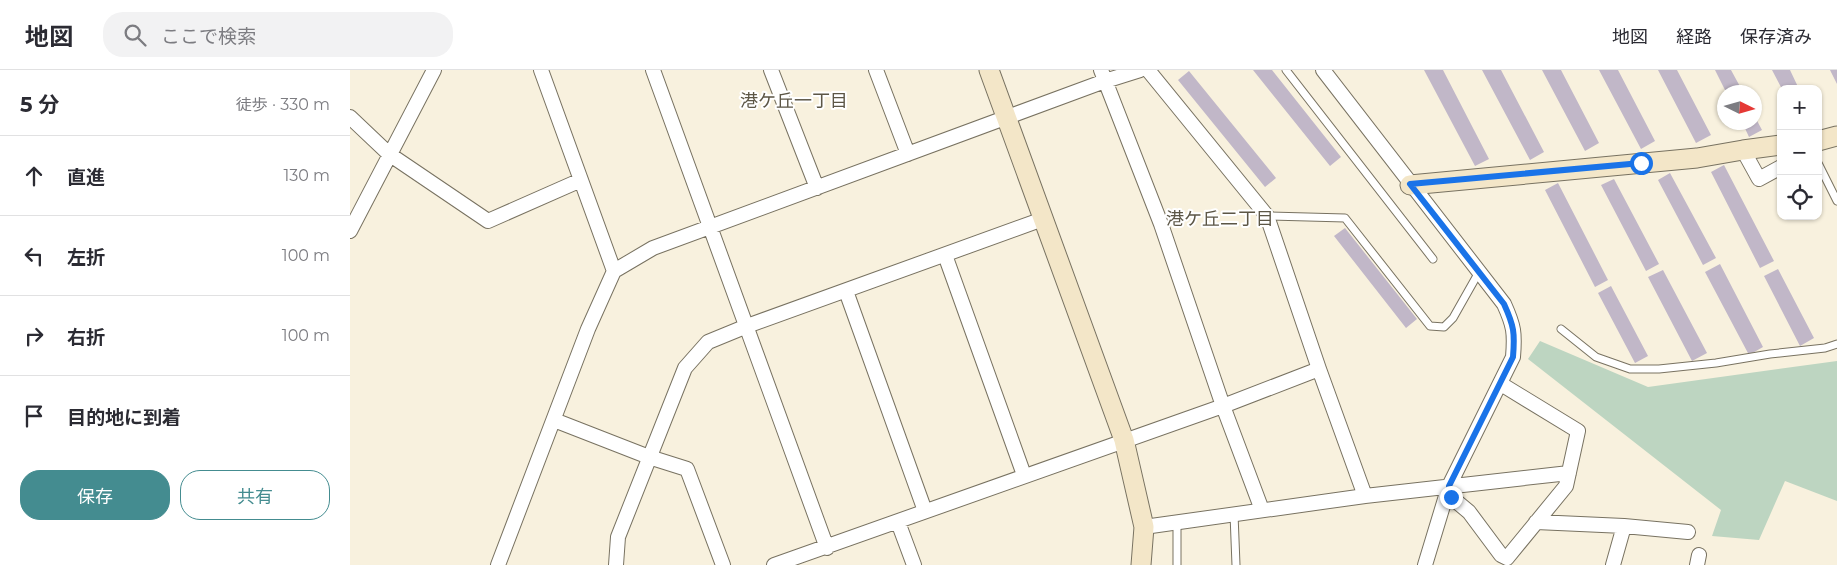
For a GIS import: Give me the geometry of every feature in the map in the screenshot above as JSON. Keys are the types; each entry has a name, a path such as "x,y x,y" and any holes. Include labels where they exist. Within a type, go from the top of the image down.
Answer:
{"street":[{"path":"350,231 433,70"},
{"path":"541,70 614,271"},
{"path":"652,70 827,548"},
{"path":"771,70 817,188"},
{"path":"876,70 908,154"},
{"path":"989,70 1124,440 1144,527 1140,565"},
{"path":"498,565 588,329 614,271 652,248 1007,118 1102,76 1140,70"},
{"path":"1148,70 1267,216 1365,496"},
{"path":"1323,70 1504,304 1512,322 1515,336 1513,357 1449,486 1425,565"},
{"path":"1102,76 1161,224 1222,406 1262,510"},
{"path":"350,117 389,154 488,220 581,180"},
{"path":"1822,140 1837,136"},
{"path":"1410,184 1696,158 1777,146"},
{"path":"1743,150 1759,178 1777,169"},
{"path":"616,565 618,537 685,368 708,342 747,326 1043,219"},
{"path":"945,255 1024,476"},
{"path":"846,291 925,511"},
{"path":"774,565 827,548 925,511 1222,406 1319,369"},
{"path":"1449,486 1451,497 1469,512 1500,555 1507,558 1566,486 1578,430 1501,384"},
{"path":"554,420 649,457 687,469 723,565"},
{"path":"1144,527 1365,496 1569,473"},
{"path":"898,522 914,565"},
{"path":"1536,522 1624,526 1688,532"},
{"path":"1614,565 1624,526"}],"lane":[{"path":"1286,70 1433,259"},
{"path":"1822,171 1837,201"},
{"path":"1267,216 1345,218 1430,326 1444,327 1453,318 1479,272"},
{"path":"1560,329 1596,357 1630,369 1659,369 1825,348 1837,344"},
{"path":"1234,514 1236,565"},
{"path":"1177,523 1177,565"}],"green space":[{"path":"1540,341 1648,387 1837,361 1837,501 1785,481 1759,540 1712,536 1721,510 1528,359"}],"building":[{"path":"1253,70 1272,70 1341,157 1330,166"},
{"path":"1424,70 1443,70 1489,159 1475,166"},
{"path":"1482,70 1501,70 1544,152 1530,160"},
{"path":"1542,70 1561,70 1599,143 1585,151"},
{"path":"1599,70 1618,70 1655,141 1641,149"},
{"path":"1658,70 1677,70 1711,135 1696,143"},
{"path":"1715,70 1731,70 1739,85 1722,85"},
{"path":"1772,70 1790,70 1797,85 1780,85"},
{"path":"1830,70 1837,70 1837,84"},
{"path":"1189,71 1276,178 1265,187 1178,80"},
{"path":"1746,130 1762,130 1749,137"},
{"path":"1724,165 1774,261 1760,268 1711,172"},
{"path":"1670,173 1716,258 1703,265 1658,180"},
{"path":"1614,179 1659,264 1646,271 1601,185"},
{"path":"1558,183 1608,280 1595,287 1545,190"},
{"path":"1345,228 1417,319 1406,328 1334,236"},
{"path":"1720,264 1763,347 1749,355 1705,272"},
{"path":"1778,269 1814,338 1800,346 1764,276"},
{"path":"1663,270 1707,353 1692,361 1648,277"},
{"path":"1611,286 1648,356 1635,363 1598,293"}],"district":[{"name":"港ケ丘一丁目","path":"794,101"},
{"name":"港ケ丘二丁目","path":"1220,219"}],"route":[{"path":"1451,497 1449,486 1513,357 1515,336 1512,322 1504,304 1410,184 1641,163"}]}
